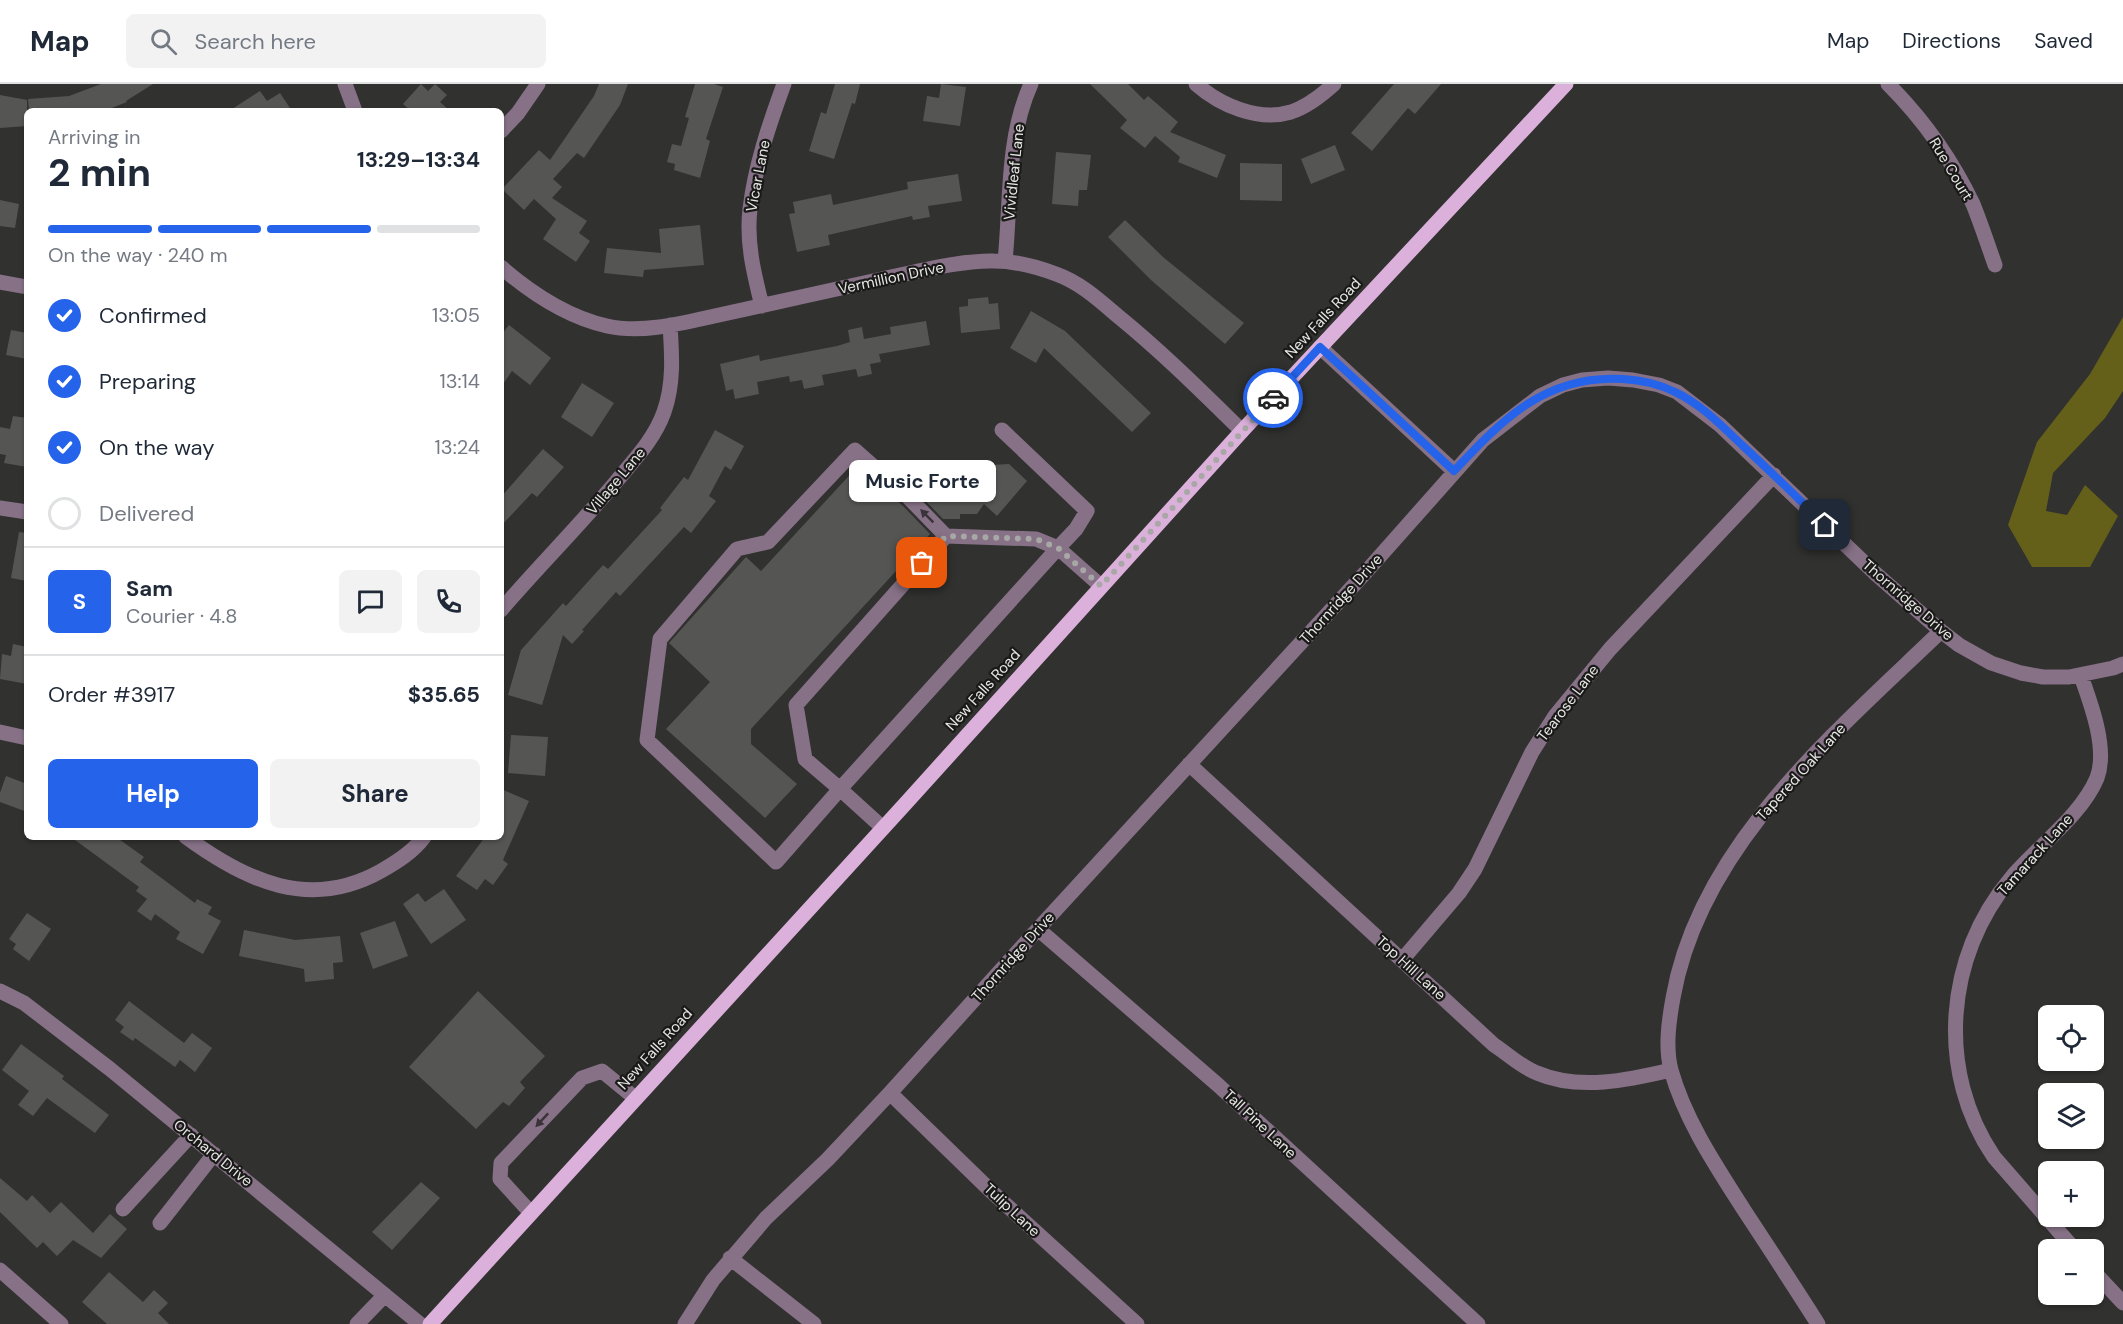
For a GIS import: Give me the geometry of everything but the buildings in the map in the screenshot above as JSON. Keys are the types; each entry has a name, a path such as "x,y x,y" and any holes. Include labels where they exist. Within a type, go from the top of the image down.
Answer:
{"main road":[{"name":"New Falls Road","path":"430,1324 1242,431 1566,84"}],"street":[{"path":"345,84 354,108"},
{"path":"504,128 518,113 538,84"},
{"name":"Vicar Lane","path":"762,306 753,270 750,211 757,167 770,121 784,84"},
{"name":"Vividleaf Lane","path":"1005,261 1016,133 1024,98 1031,84"},
{"path":"1196,84 1209,95 1233,108 1275,114 1300,108 1334,84"},
{"name":"Rue Court","path":"1888,84 1924,125 1951,165 1972,204 1995,265"},
{"name":"Vermillion Drive","path":"504,269 547,301 576,316 607,326 630,329 670,325 914,272 965,263 1005,261 1057,274 1081,285 1191,380 1242,431"},
{"path":"0,282 24,286"},
{"name":"Village Lane","path":"504,607 608,492 658,428 671,386 670,325"},
{"path":"1320,347 1454,471"},
{"name":"Thornridge Drive","path":"686,1324 713,1280 766,1218 828,1159 890,1094 1365,573 1454,471 1483,440 1540,396 1563,385 1582,380 1608,378 1642,381 1677,393 1720,425 1876,574 1941,632 1991,663 2021,673 2043,677 2081,676 2123,664"},
{"path":"1002,430 1087,512 1076,529 1058,548 840,789 776,862 647,740 660,639 737,549 768,542 855,450 907,496 946,536 1036,539 1058,548 1101,586"},
{"name":"Tearose Lane","path":"1402,960 1459,893 1475,869 1532,752 1555,716 1610,649 1774,476"},
{"path":"0,508 24,512"},
{"path":"883,828 805,759 796,705 946,536"},
{"name":"Tapered Oak Lane","path":"1818,1324 1725,1181 1683,1104 1671,1070 1669,1054 1670,1016 1677,973 1690,935 1718,881 1749,831 1779,793 1836,732 1941,632"},
{"name":"Tamarack Lane","path":"2065,1239 1994,1157 1984,1142 1964,1096 1955,1040 1959,988 1966,956 1977,928 2011,878 2068,818 2087,795 2097,777 2101,762 2100,747 2091,706 2081,676"},
{"path":"0,732 24,737"},
{"name":"Top Hill Lane","path":"1189,764 1494,1044 1535,1073 1555,1079 1588,1082 1618,1081 1671,1070"},
{"path":"190,840 214,858 253,879 297,890 317,890 343,886 369,878 396,863 421,840"},
{"name":"Tall Pine Lane","path":"1038,929 1218,1085 1478,1324"},
{"name":"Orchard Drive","path":"0,991 24,1003 191,1135 420,1324"},
{"path":"531,1213 500,1179 501,1163 582,1078 602,1071 635,1098"},
{"name":"Tulip Lane","path":"890,1094 992,1192 1137,1324"},
{"path":"123,1209 191,1135"},
{"path":"159,1223 214,1154"},
{"path":"730,1258 814,1324"},
{"path":"0,1270 61,1324"},
{"path":"2104,1283 2123,1303"},
{"path":"357,1324 385,1295"}],"shaded area":[{"path":"2123,317 2123,391 2105,418 2053,473 2046,511 2067,515 2085,485 2118,516 2090,567 2032,567 2008,525 2037,442 2090,374"}],"way so far":[{"path":"922,563 946,536 1036,539 1058,548 1101,586 1273,398"}],"place":[{"name":"Music Forte","path":"922,563"}],"route":[{"path":"1273,398 1320,347 1454,471 1483,440 1504,422 1540,396 1563,385 1582,380 1608,378 1659,385 1694,404 1720,425 1825,525"}]}
